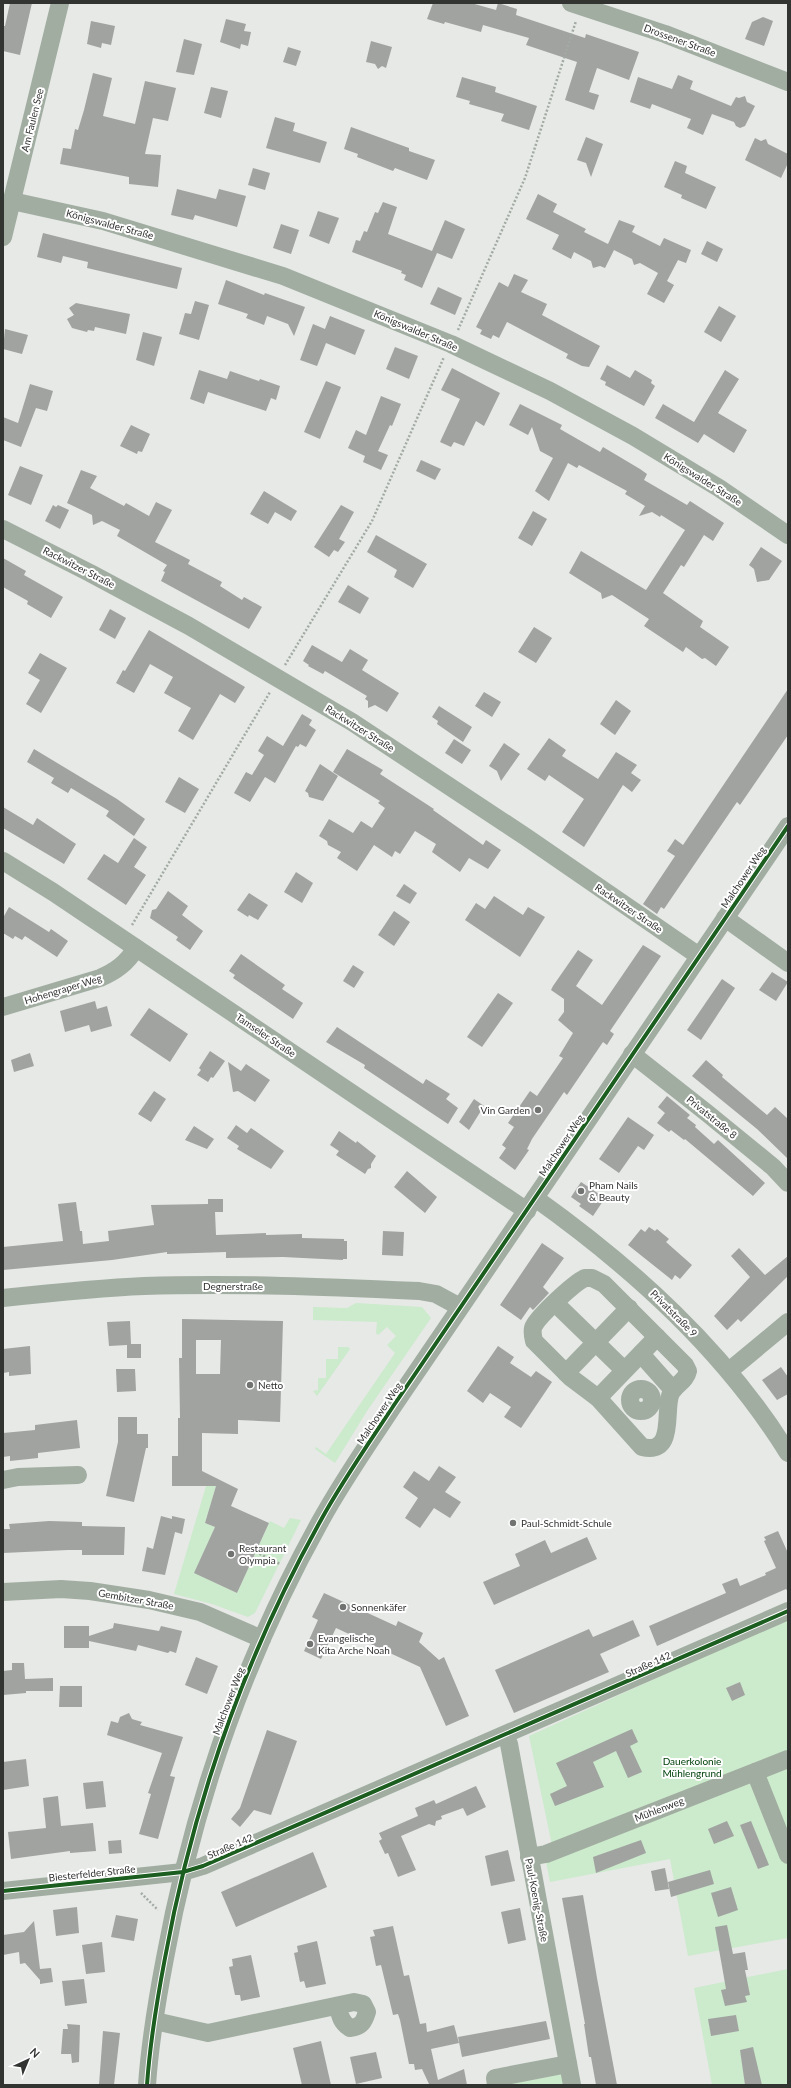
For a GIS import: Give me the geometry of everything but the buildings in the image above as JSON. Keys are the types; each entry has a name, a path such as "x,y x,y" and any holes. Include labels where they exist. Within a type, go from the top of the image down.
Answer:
{"street":[{"name":"Am Faulen See","path":"3,236 8,205 60,3"},
{"name":"Drossener Straße","path":"578,4 665,34 788,82"},
{"name":"Königswalder Straße","path":"8,205 102,221 283,276 451,344 550,391 633,436 719,488 788,535"},
{"name":"Rackwitzer Straße","path":"3,529 182,622 352,722 526,837 699,956"},
{"name":"Malchower Weg","path":"147,2085 155,2021 171,1926 183,1872 209,1778 234,1709 262,1639 295,1568 344,1481 460,1307 788,826"},
{"name":"Tamseler Straße","path":"3,862 53,892 130,944 531,1204"},
{"path":"725,918 788,963"},
{"name":"Hohengraper Weg","path":"3,1007 100,978 114,972 128,961 130,944"},
{"name":"Privatstraße 8","path":"632,1054 773,1167 788,1183"},
{"name":"Privatstraße 9","path":"531,1204 604,1249 652,1290 699,1337 729,1371 788,1453"},
{"path":"620,1421 633,1409 638,1411 645,1410 659,1396 687,1376 688,1371 685,1365 598,1280 585,1278 573,1285 535,1324 532,1335 538,1346 562,1370 598,1398 642,1447 649,1449 664,1439 667,1431 659,1396 645,1359"},
{"name":"Degnerstraße","path":"3,1298 89,1289 145,1286 306,1286 419,1291 436,1294 460,1307"},
{"path":"555,1303 624,1370"},
{"path":"562,1370 625,1305"},
{"path":"729,1371 788,1322"},
{"path":"598,1398 624,1370 645,1359 657,1337"},
{"path":"645,1359 659,1396"},
{"path":"3,1480 18,1477 78,1475"},
{"name":"Gembitzer Straße","path":"3,1592 61,1589 90,1591 149,1600 200,1612 262,1639"},
{"name":"Straße 142","path":"183,1872 212,1863 788,1611"},
{"name":"Paul-Koenig-Straße","path":"505,1736 509,1744 572,2085"},
{"name":"Mühlenweg","path":"530,1857 546,1854 788,1759"},
{"path":"755,1772 788,1855"},
{"name":"Biesterfelder Straße","path":"3,1891 183,1872"},
{"path":"155,2021 208,2033 338,2006"},
{"path":"496,2085 495,2078 568,2064"}],"path":[{"path":"130,944 277,679 372,521 525,178 578,4"},
{"path":"256,1552 280,1565 286,1564"},
{"path":"136,1887 158,1910"}],"green space":[{"path":"356,1303 422,1307 431,1318 367,1411 335,1463 315,1449 316,1447 326,1454 395,1353 387,1345 396,1336 387,1327 378,1335 376,1333 377,1322 313,1320 313,1307 347,1308"},
{"path":"338,1347 348,1347 350,1349 317,1396 313,1391 318,1390 318,1378 326,1378 326,1359 338,1359"},
{"path":"209,1476 218,1479 205,1523 215,1527 195,1573 237,1593 270,1521 284,1528 290,1518 301,1520 255,1613 248,1617 212,1604 174,1594"},
{"name":"Dauerkolonie Mühlengrund","path":"788,1618 788,1938 688,1956 670,1859 550,1882 543,1846 552,1845 529,1736"},
{"path":"788,1969 788,2085 712,2085 694,1988"},
{"path":"562,2074 566,2085 506,2085"}],"cycle path":[{"path":"147,2085 152,2037 162,1974 190,1844 225,1733 246,1678 268,1624 294,1572 329,1505 394,1405 788,826"},
{"path":"3,1891 183,1872 203,1866 788,1611"}],"place":[{"name":"Vin Garden","path":"538,1110"},
{"name":"Pham Nails & Beauty","path":"581,1191"},
{"name":"Netto","path":"250,1385"},
{"name":"Paul-Schmidt-Schule","path":"513,1523"},
{"name":"Restaurant Olympia","path":"231,1554"},
{"name":"Sonnenkäfer","path":"343,1607"},
{"name":"Evangelische Kita Arche Noah","path":"310,1644"}]}
